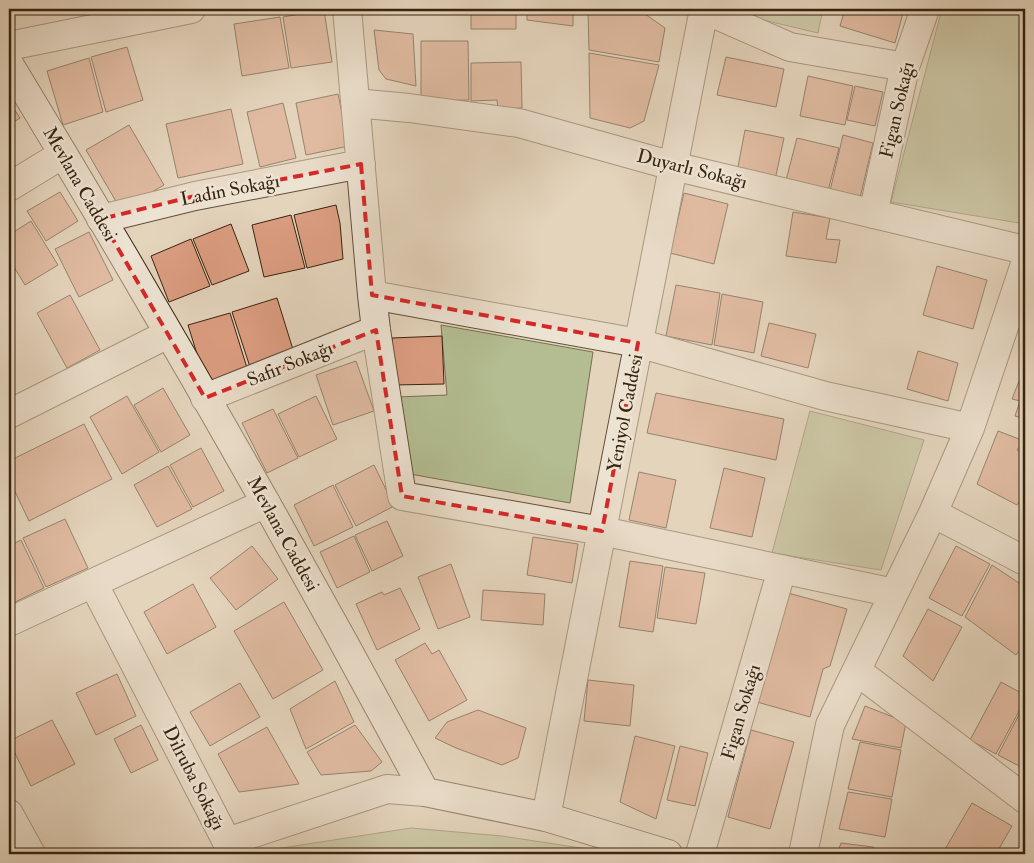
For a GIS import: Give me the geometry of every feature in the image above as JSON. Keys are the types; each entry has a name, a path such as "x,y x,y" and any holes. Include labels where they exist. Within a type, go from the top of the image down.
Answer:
{"street":[{"path":"9,46 191,9"},
{"path":"347,9 372,296 402,496 602,531 894,593"},
{"path":"704,9 790,47 905,67"},
{"name":"Yeniyol Caddesi","path":"546,817 704,9"},
{"name":"Figan Sokağı","path":"874,214 905,67 925,9"},
{"name":"Mevlana Caddesi","path":"9,64 266,503 425,792"},
{"name":"Duyarlı Sokağı","path":"356,103 519,123 673,166 1025,250"},
{"path":"9,187 63,154"},
{"name":"Ladin Sokağı","path":"101,219 195,196 361,164"},
{"path":"803,854 830,725 933,513 970,428 1018,311 1025,264"},
{"path":"372,296 638,343 825,396 970,428"},
{"name":"Safir Sokağı","path":"205,398 376,330"},
{"path":"9,414 168,334"},
{"path":"9,622 266,503"},
{"path":"933,513 1025,561"},
{"name":"Figan Sokağı","path":"700,854 782,569"},
{"name":"Dilruba Sokağı","path":"93,583 226,842 387,789 425,792"},
{"path":"857,670 1025,799"},
{"path":"425,792 546,817 668,854"},
{"path":"9,814 31,854"}],"highlighted area":[{"path":"361,164 372,295 638,343 602,531 402,496 376,330 205,398 101,219 195,196"}],"green space":[{"path":"717,9 823,9 818,33"},
{"path":"942,9 1025,9 1025,224 891,202"},
{"path":"441,325 593,352 570,503 410,474 397,397 447,395"},
{"path":"810,411 924,440 881,570 772,553"},
{"path":"411,828 502,836 594,850 605,854 243,854"}],"building":[{"path":"372,9 416,9 416,14 371,12"},
{"path":"471,9 516,9 516,29 471,29"},
{"path":"527,9 573,9 573,26 527,20"},
{"path":"588,9 638,9 665,28 659,62 589,50"},
{"path":"845,9 904,9 895,43 840,26"},
{"path":"324,10 332,62 291,68 283,17"},
{"path":"280,17 289,68 242,76 234,24"},
{"path":"374,30 413,34 416,86 386,79 379,70"},
{"path":"421,41 468,41 469,100 421,101"},
{"path":"127,47 143,100 106,112 91,57"},
{"path":"589,53 659,65 644,121 630,128 590,118"},
{"path":"726,57 784,69 776,107 717,95"},
{"path":"89,58 103,112 63,125 47,71"},
{"path":"521,62 522,108 498,109 497,100 471,101 471,63"},
{"path":"808,76 853,86 845,125 800,116"},
{"path":"855,86 883,92 875,126 847,120"},
{"path":"338,94 349,146 306,155 296,103"},
{"path":"9,101 20,118 9,125"},
{"path":"283,103 296,158 260,167 247,112"},
{"path":"231,109 243,164 178,178 166,124"},
{"path":"129,125 164,185 121,210 86,150"},
{"path":"745,130 784,138 775,180 737,172"},
{"path":"843,135 873,143 860,198 830,191"},
{"path":"797,138 839,148 828,191 786,180"},
{"path":"60,192 78,221 46,241 27,211"},
{"path":"684,193 728,204 714,264 670,253"},
{"path":"336,205 340,223 343,259 307,268 294,215"},
{"path":"793,212 830,218 826,239 840,240 836,263 786,256"},
{"path":"291,215 305,268 264,277 252,225"},
{"path":"31,221 58,265 25,285 9,259 9,235"},
{"path":"231,224 249,271 212,285 193,239"},
{"path":"89,232 113,280 79,297 55,249"},
{"path":"191,239 210,286 169,302 151,256"},
{"path":"937,266 987,280 973,329 923,315"},
{"path":"676,285 720,293 712,345 666,336"},
{"path":"722,294 763,302 754,353 714,345"},
{"path":"70,295 100,350 67,368 37,313"},
{"path":"277,298 295,356 251,370 232,312"},
{"path":"230,313 248,371 206,383 188,325"},
{"path":"769,323 816,334 808,368 761,356"},
{"path":"442,336 444,384 393,385 392,338"},
{"path":"918,351 958,363 948,401 907,389"},
{"path":"356,361 374,411 333,425 316,375"},
{"path":"1023,371 1025,372 1025,419 1015,416 1020,401 1012,399"},
{"path":"163,388 190,435 161,452 134,405"},
{"path":"656,393 784,419 776,460 647,433"},
{"path":"127,396 159,452 122,474 90,417"},
{"path":"316,396 337,439 299,457 278,414"},
{"path":"273,409 298,458 267,473 242,423"},
{"path":"84,424 112,479 29,521 9,479 9,461"},
{"path":"998,431 1024,441 1017,450 1025,455 1025,493 1017,505 977,484"},
{"path":"201,448 224,491 193,507 170,465"},
{"path":"374,465 394,506 356,526 335,485"},
{"path":"168,466 192,509 157,527 134,485"},
{"path":"724,468 765,478 752,537 710,528"},
{"path":"639,472 676,480 666,528 629,520"},
{"path":"333,485 353,527 314,546 294,505"},
{"path":"65,519 88,568 46,587 23,538"},
{"path":"387,521 403,556 372,571 355,535"},
{"path":"354,536 370,572 337,588 320,552"},
{"path":"533,537 578,544 572,583 527,575"},
{"path":"21,540 44,588 9,605 9,546"},
{"path":"252,546 278,579 236,610 210,578"},
{"path":"956,546 990,564 962,616 929,598"},
{"path":"630,561 663,566 653,632 619,627"},
{"path":"451,564 470,617 438,629 418,577"},
{"path":"992,565 1025,587 1025,644 1016,655 965,617"},
{"path":"665,567 705,573 696,624 657,618"},
{"path":"193,584 216,627 167,654 144,612"},
{"path":"400,588 420,629 377,650 356,604 382,592 384,595"},
{"path":"483,590 545,594 543,625 481,620"},
{"path":"788,593 847,609 830,666 823,669 810,717 757,702"},
{"path":"284,602 323,670 273,699 234,631"},
{"path":"928,609 962,627 933,681 903,656"},
{"path":"425,643 432,654 439,650 467,700 429,721 395,660"},
{"path":"117,674 136,716 96,735 76,693"},
{"path":"588,680 634,685 630,726 584,721"},
{"path":"335,681 354,722 306,749 290,709"},
{"path":"1001,682 1025,695 1025,700 996,754 970,740"},
{"path":"240,683 260,717 210,746 190,712"},
{"path":"1025,703 1025,769 998,755"},
{"path":"865,706 906,722 901,748 852,739"},
{"path":"478,710 526,728 518,758 502,765 435,738 447,722"},
{"path":"52,720 75,764 31,786 9,741"},
{"path":"141,725 158,760 131,773 114,739"},
{"path":"355,725 382,762 371,771 321,775 307,752"},
{"path":"267,727 299,784 239,792 218,754"},
{"path":"751,730 794,742 770,829 728,817"},
{"path":"635,736 675,746 656,819 620,802"},
{"path":"860,742 901,750 892,797 848,789"},
{"path":"680,746 708,753 695,806 667,800"},
{"path":"848,792 892,799 885,837 839,829"},
{"path":"972,803 1012,826 996,854 950,854 944,851"},
{"path":"841,843 873,847 884,854 837,854"}]}
